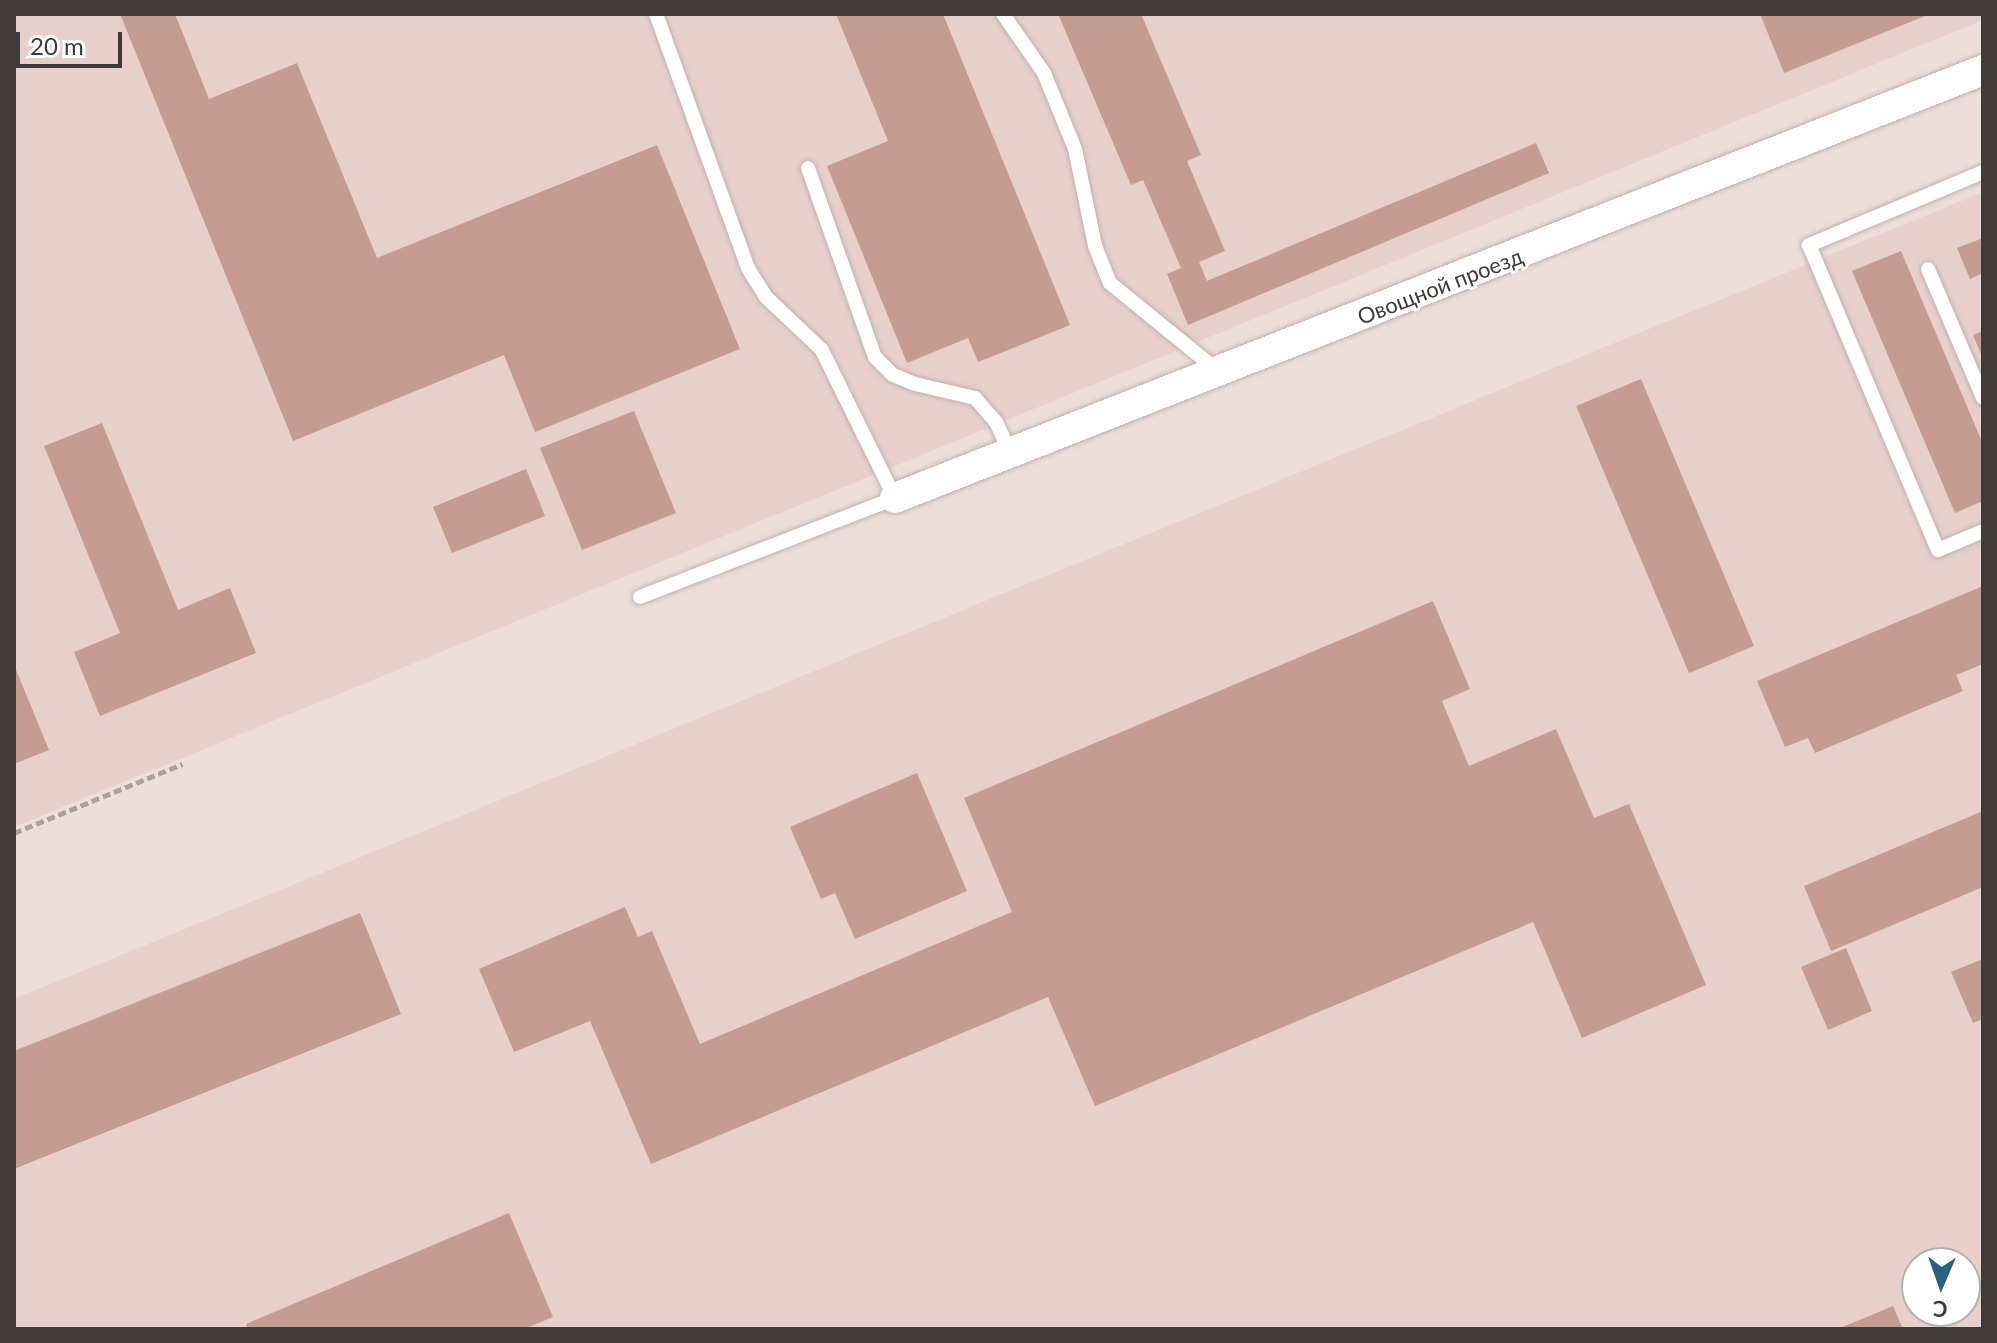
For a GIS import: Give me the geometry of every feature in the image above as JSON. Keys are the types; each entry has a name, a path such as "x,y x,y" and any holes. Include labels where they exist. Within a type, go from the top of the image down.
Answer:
{"street":[{"name":"Овощной проезд","path":"895,498 1011,455 1983,70"}],"lane":[{"path":"640,597 895,498 822,350 766,297 748,268 656,14"},
{"path":"1003,14 1044,73 1075,149 1095,246 1110,283 1220,372"},
{"path":"808,168 875,357 893,375 915,384 975,398 996,422 1011,455"},
{"path":"1983,172 1809,245 1938,550 1983,531"},
{"path":"1928,269 1983,398"}],"path":[{"path":"14,833 182,764"}],"shaded area":[{"path":"14,14 1983,14 1983,20 14,827"},
{"path":"1983,192 1983,1329 14,1329 14,999"}],"building":[{"path":"120,14 175,14 209,99 297,63 377,258 657,145 740,349 535,432 504,355 293,441"},
{"path":"836,14 943,14 1070,325 978,362 968,338 907,363 827,166 888,141"},
{"path":"1058,14 1141,14 1201,155 1187,161 1225,251 1199,262 1207,281 1536,143 1549,173 1188,325 1167,274 1181,268 1143,180 1131,185"},
{"path":"1760,14 1930,14 1784,73"},
{"path":"1983,238 1983,273 1970,279 1957,248"},
{"path":"1901,251 1983,444 1983,501 1955,513 1852,271"},
{"path":"1983,331 1983,359 1973,335"},
{"path":"1641,379 1754,646 1689,673 1576,406"},
{"path":"634,411 676,513 582,550 540,448"},
{"path":"102,423 178,610 230,588 256,653 100,716 74,652 120,633 44,446"},
{"path":"526,469 545,516 452,553 433,507"},
{"path":"1983,586 1983,664 1956,675 1963,691 1815,753 1808,738 1785,747 1757,681"},
{"path":"1433,601 1470,689 1442,701 1469,766 1556,729 1594,818 1629,804 1706,985 1582,1038 1533,922 1095,1106 1048,997 651,1164 590,1021 514,1052 479,969 625,907 638,937 652,931 700,1044 1012,912 964,798"},
{"path":"14,665 49,750 14,764"},
{"path":"917,773 967,891 855,939 835,893 821,899 790,827"},
{"path":"1983,811 1983,887 1831,951 1804,886"},
{"path":"360,913 401,1014 14,1169 14,1051"},
{"path":"1846,948 1872,1011 1828,1030 1801,967"},
{"path":"1983,959 1983,1019 1973,1023 1951,972"},
{"path":"509,1213 553,1317 524,1329 248,1329 246,1324"},
{"path":"1893,1306 1903,1329 1838,1329"}]}
